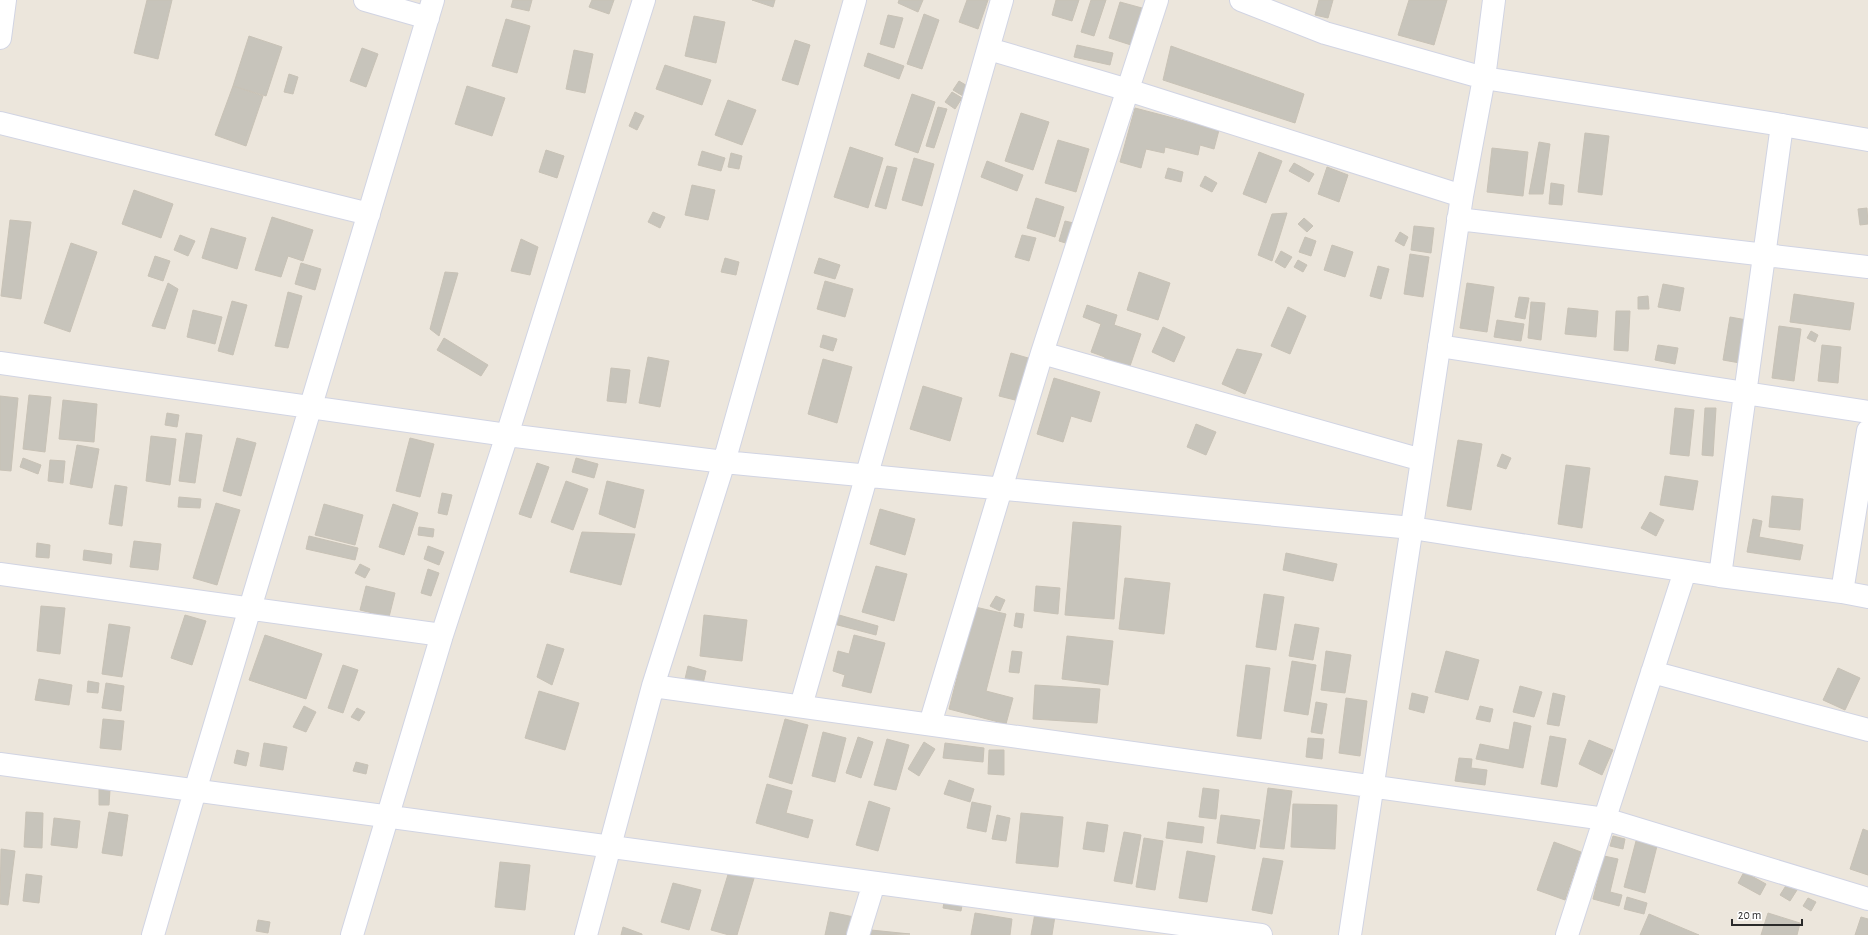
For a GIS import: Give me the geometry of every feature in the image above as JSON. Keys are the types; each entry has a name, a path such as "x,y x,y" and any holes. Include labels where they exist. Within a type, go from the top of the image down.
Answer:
{"street":[{"path":"0,38 5,0"},
{"path":"153,935 310,407 431,9 365,0"},
{"path":"352,935 442,635 507,435 644,0"},
{"path":"586,935 653,686 724,462 855,0"},
{"path":"801,706 1002,0"},
{"path":"930,724 1042,353 1157,0"},
{"path":"1241,0 1325,33 1484,78 1868,140"},
{"path":"1350,935 1458,219 1484,78 1494,0"},
{"path":"989,49 1128,90 1462,196"},
{"path":"0,123 369,214"},
{"path":"1720,576 1782,125"},
{"path":"1458,219 1868,267"},
{"path":"1439,346 1868,412"},
{"path":"1042,353 1422,460"},
{"path":"0,363 507,435 724,462 1000,490 1412,528 1684,571 1842,592 1868,598"},
{"path":"1842,592 1868,431"},
{"path":"1567,935 1684,571"},
{"path":"0,574 442,635"},
{"path":"1652,672 1868,730"},
{"path":"653,686 1605,819 1868,899"},
{"path":"0,764 1261,935"},
{"path":"858,935 874,883"}],"building":[{"path":"147,0 172,0 158,59 134,53"},
{"path":"513,0 532,0 529,11 511,7"},
{"path":"592,0 614,0 609,14 589,7"},
{"path":"752,0 775,0 773,7"},
{"path":"899,0 923,0 918,12 898,3"},
{"path":"967,0 988,0 978,29 959,22"},
{"path":"1056,0 1079,0 1072,21 1052,15"},
{"path":"1091,0 1106,0 1094,36 1081,32"},
{"path":"1319,0 1333,0 1328,18 1315,15"},
{"path":"1409,0 1447,0 1434,45 1398,35"},
{"path":"1120,2 1142,8 1131,45 1109,38"},
{"path":"924,14 939,20 922,69 907,64"},
{"path":"888,15 903,18 894,48 880,44"},
{"path":"694,16 725,22 716,63 685,56"},
{"path":"506,19 530,26 517,73 492,66"},
{"path":"249,36 282,47 266,96 233,86"},
{"path":"795,40 810,45 798,85 782,80"},
{"path":"1077,45 1113,53 1110,65 1074,57"},
{"path":"1171,46 1304,94 1295,123 1163,80"},
{"path":"362,48 378,54 366,87 350,81"},
{"path":"574,50 593,54 585,93 566,89"},
{"path":"868,53 904,66 899,79 864,66"},
{"path":"665,65 711,80 702,105 656,89"},
{"path":"289,74 298,77 293,94 284,92"},
{"path":"959,81 969,87 963,96 953,90"},
{"path":"233,86 263,96 246,146 215,135"},
{"path":"467,86 505,98 492,136 455,124"},
{"path":"952,92 962,98 955,109 945,102"},
{"path":"912,94 935,102 918,153 895,145"},
{"path":"728,100 756,110 742,145 715,135"},
{"path":"938,107 947,109 934,148 926,146"},
{"path":"1135,108 1219,130 1214,149 1200,145 1198,155 1165,147 1164,153 1146,149 1141,168 1120,162"},
{"path":"635,112 644,116 637,130 629,126"},
{"path":"1021,113 1049,122 1033,170 1005,161"},
{"path":"1585,133 1609,136 1602,195 1578,192"},
{"path":"1058,140 1089,149 1076,192 1045,183"},
{"path":"1539,142 1550,144 1543,194 1529,194"},
{"path":"850,147 883,158 868,208 834,197"},
{"path":"1492,148 1528,152 1523,196 1487,192"},
{"path":"546,150 564,156 557,178 539,172"},
{"path":"702,151 725,158 721,171 698,165"},
{"path":"1259,152 1282,161 1266,203 1243,194"},
{"path":"731,153 742,156 739,169 728,167"},
{"path":"914,158 934,164 922,206 902,200"},
{"path":"987,161 1023,175 1017,191 981,177"},
{"path":"1294,163 1314,174 1309,182 1289,171"},
{"path":"887,166 897,168 886,209 875,206"},
{"path":"1327,167 1348,175 1339,202 1318,194"},
{"path":"1168,168 1183,172 1181,182 1165,178"},
{"path":"1205,176 1217,183 1212,192 1200,186"},
{"path":"1551,183 1564,185 1562,205 1549,204"},
{"path":"692,185 715,190 708,220 685,215"},
{"path":"134,190 173,204 161,238 122,224"},
{"path":"1036,198 1064,207 1055,237 1027,228"},
{"path":"1867,208 1868,224 1860,225 1858,209"},
{"path":"653,212 665,217 660,228 648,222"},
{"path":"1287,213 1272,261 1258,255 1272,214"},
{"path":"272,217 313,230 303,261 288,256 281,277 255,270"},
{"path":"1304,218 1313,226 1307,232 1298,224"},
{"path":"10,220 31,222 21,299 1,296"},
{"path":"1065,221 1078,224 1072,245 1059,241"},
{"path":"1414,226 1434,228 1431,253 1411,250"},
{"path":"211,228 246,238 237,269 202,258"},
{"path":"1400,232 1408,237 1404,246 1395,241"},
{"path":"180,235 195,241 188,256 174,250"},
{"path":"1022,235 1036,238 1029,261 1015,257"},
{"path":"1305,237 1316,241 1311,256 1299,252"},
{"path":"521,239 538,247 530,275 511,271"},
{"path":"71,243 97,252 70,332 44,323"},
{"path":"1332,245 1353,252 1345,277 1324,270"},
{"path":"1281,251 1292,257 1285,268 1275,262"},
{"path":"1410,254 1429,257 1423,297 1404,294"},
{"path":"155,256 170,261 163,281 148,276"},
{"path":"725,258 739,262 736,275 721,272"},
{"path":"819,258 840,265 835,279 814,273"},
{"path":"1298,260 1307,265 1303,272 1294,267"},
{"path":"301,263 321,269 315,290 295,284"},
{"path":"1378,266 1389,269 1381,299 1370,296"},
{"path":"445,272 458,273 439,336 430,329"},
{"path":"1139,272 1170,283 1158,320 1127,310"},
{"path":"825,281 853,289 845,317 817,309"},
{"path":"168,283 178,289 165,329 152,326"},
{"path":"1467,283 1494,287 1487,332 1460,328"},
{"path":"1663,284 1684,288 1680,311 1658,307"},
{"path":"288,292 302,296 288,348 275,346"},
{"path":"1794,294 1854,303 1850,330 1790,322"},
{"path":"1648,296 1649,309 1638,309 1638,297"},
{"path":"1519,297 1529,298 1525,319 1515,317"},
{"path":"232,301 247,305 233,355 218,351"},
{"path":"1531,302 1545,303 1541,340 1528,338"},
{"path":"1087,305 1117,315 1114,325 1141,334 1129,369 1104,361 1105,357 1091,352 1101,324 1083,317"},
{"path":"1288,307 1306,316 1290,354 1271,346"},
{"path":"1568,308 1598,311 1596,337 1565,334"},
{"path":"193,310 222,317 215,344 187,337"},
{"path":"1616,311 1630,311 1628,351 1614,350"},
{"path":"1730,317 1747,320 1740,363 1723,360"},
{"path":"1497,320 1524,324 1521,341 1494,337"},
{"path":"1779,326 1801,329 1794,381 1772,378"},
{"path":"1163,327 1185,337 1174,362 1152,352"},
{"path":"1811,331 1818,335 1815,342 1807,338"},
{"path":"823,335 837,339 833,351 820,347"},
{"path":"444,338 488,365 481,376 437,350"},
{"path":"1658,345 1678,348 1675,364 1655,360"},
{"path":"1822,345 1841,347 1838,383 1818,381"},
{"path":"1237,349 1262,354 1245,394 1222,384"},
{"path":"1011,353 1035,360 1023,402 999,396"},
{"path":"648,357 669,361 660,407 639,403"},
{"path":"823,359 852,367 837,423 808,414"},
{"path":"611,368 630,370 626,403 607,401"},
{"path":"1054,378 1100,392 1091,422 1071,416 1063,442 1037,434"},
{"path":"923,386 962,398 950,441 910,429"},
{"path":"29,395 51,397 45,452 23,449"},
{"path":"0,396 18,398 11,471 0,470"},
{"path":"63,400 97,404 94,442 59,439"},
{"path":"1675,408 1694,410 1689,456 1670,454"},
{"path":"1705,408 1716,408 1713,456 1702,455"},
{"path":"167,413 179,415 177,427 165,425"},
{"path":"1196,424 1216,432 1206,455 1187,447"},
{"path":"186,433 202,435 195,483 179,481"},
{"path":"151,436 176,439 170,485 146,481"},
{"path":"237,438 256,443 241,496 223,491"},
{"path":"410,438 434,444 420,497 396,491"},
{"path":"1458,440 1482,444 1471,510 1447,506"},
{"path":"77,445 99,449 92,488 70,484"},
{"path":"1502,454 1511,458 1506,469 1497,466"},
{"path":"23,458 41,465 38,474 20,467"},
{"path":"576,458 598,464 594,478 572,472"},
{"path":"50,460 65,461 63,483 48,481"},
{"path":"537,463 549,467 531,518 519,514"},
{"path":"1566,465 1590,468 1582,528 1558,524"},
{"path":"1665,476 1698,481 1693,510 1660,505"},
{"path":"566,481 588,489 573,530 551,522"},
{"path":"607,481 644,490 635,528 599,514"},
{"path":"115,485 127,487 122,526 109,524"},
{"path":"442,493 452,495 447,515 438,513"},
{"path":"1772,496 1803,499 1800,530 1769,527"},
{"path":"179,497 201,499 200,508 178,507"},
{"path":"216,503 240,510 217,585 193,578"},
{"path":"324,504 363,515 355,545 315,535"},
{"path":"393,504 418,513 404,555 379,547"},
{"path":"880,509 915,519 905,555 870,544"},
{"path":"1650,512 1664,520 1656,536 1641,528"},
{"path":"1753,519 1762,521 1759,537 1803,545 1800,560 1747,552"},
{"path":"1073,522 1121,526 1114,619 1065,615"},
{"path":"419,527 434,529 433,537 418,535"},
{"path":"582,532 635,534 621,585 570,572"},
{"path":"309,536 358,548 355,560 306,549"},
{"path":"134,541 161,544 158,570 130,567"},
{"path":"37,543 50,545 49,558 36,557"},
{"path":"428,546 444,552 439,565 424,559"},
{"path":"84,550 112,554 111,564 83,560"},
{"path":"1286,553 1337,564 1333,581 1283,570"},
{"path":"360,564 370,569 365,578 355,573"},
{"path":"876,566 907,574 894,621 862,612"},
{"path":"428,569 439,573 431,596 421,593"},
{"path":"1125,578 1170,583 1164,634 1119,629"},
{"path":"366,586 395,593 389,617 360,610"},
{"path":"1036,586 1060,588 1058,614 1034,611"},
{"path":"1264,594 1284,597 1276,650 1256,647"},
{"path":"996,596 1005,600 1000,611 990,606"},
{"path":"41,606 65,608 60,654 37,651"},
{"path":"975,607 1006,614 986,691 1013,698 1006,724 949,709"},
{"path":"832,613 878,626 876,635 830,623"},
{"path":"1016,613 1024,614 1022,628 1014,626"},
{"path":"185,615 206,621 192,665 171,658"},
{"path":"704,615 747,620 742,661 700,656"},
{"path":"109,624 130,627 122,677 102,674"},
{"path":"1295,624 1319,628 1313,660 1289,656"},
{"path":"265,635 322,654 306,699 249,680"},
{"path":"854,635 885,643 871,693 842,686 845,675 833,671 838,651 849,654"},
{"path":"1067,636 1113,641 1108,685 1062,679"},
{"path":"547,644 564,649 552,685 537,677"},
{"path":"1012,651 1022,652 1019,673 1009,672"},
{"path":"1326,651 1351,655 1345,693 1321,690"},
{"path":"1446,651 1479,660 1468,700 1435,692"},
{"path":"1292,661 1316,665 1308,715 1284,711"},
{"path":"343,665 358,670 343,713 328,708"},
{"path":"1246,665 1270,668 1261,739 1237,736"},
{"path":"688,666 706,671 703,684 685,679"},
{"path":"1838,668 1860,678 1845,710 1823,700"},
{"path":"39,679 72,685 69,705 35,700"},
{"path":"88,681 99,683 98,693 87,692"},
{"path":"106,683 124,686 121,711 102,708"},
{"path":"1035,685 1100,689 1097,723 1033,719"},
{"path":"1520,686 1542,692 1534,717 1513,712"},
{"path":"539,691 579,703 565,750 525,738"},
{"path":"1412,693 1428,697 1424,713 1409,709"},
{"path":"1553,693 1565,696 1559,726 1547,724"},
{"path":"1346,698 1367,701 1360,756 1339,753"},
{"path":"1316,702 1327,704 1322,734 1311,732"},
{"path":"304,706 316,712 306,732 293,727"},
{"path":"1480,706 1493,709 1490,722 1476,719"},
{"path":"357,708 365,712 359,721 351,717"},
{"path":"103,719 124,721 121,750 100,748"},
{"path":"785,719 808,725 792,784 769,777"},
{"path":"1514,722 1531,726 1523,768 1476,759 1480,744 1509,750"},
{"path":"823,732 846,738 835,782 812,776"},
{"path":"1550,736 1566,739 1557,787 1541,784"},
{"path":"858,737 873,742 861,778 846,773"},
{"path":"1308,738 1324,739 1322,759 1306,757"},
{"path":"887,739 909,745 896,790 874,785"},
{"path":"1589,740 1613,750 1602,775 1579,764"},
{"path":"924,742 935,749 919,776 908,769"},
{"path":"264,743 287,747 283,770 260,766"},
{"path":"945,743 984,748 983,762 943,758"},
{"path":"237,750 249,753 246,766 234,763"},
{"path":"989,750 1004,750 1004,775 988,774"},
{"path":"1459,758 1472,759 1471,768 1487,770 1485,785 1455,781"},
{"path":"356,762 368,765 366,774 353,771"},
{"path":"949,780 974,789 970,802 944,794"},
{"path":"767,784 792,791 786,813 813,820 808,838 756,823"},
{"path":"1203,788 1219,790 1216,819 1199,817"},
{"path":"1268,788 1292,791 1284,849 1260,847"},
{"path":"99,789 110,790 109,805 99,805"},
{"path":"869,801 890,808 878,851 856,845"},
{"path":"972,802 991,806 986,832 967,828"},
{"path":"1293,804 1337,805 1335,849 1291,847"},
{"path":"26,812 43,813 42,848 24,847"},
{"path":"109,812 128,815 122,856 102,853"},
{"path":"1021,813 1063,817 1058,867 1016,863"},
{"path":"997,815 1010,818 1006,841 992,839"},
{"path":"1221,815 1260,820 1255,849 1217,843"},
{"path":"54,818 80,821 77,848 51,845"},
{"path":"1087,822 1108,825 1104,852 1083,849"},
{"path":"1168,822 1204,827 1202,843 1166,838"},
{"path":"1863,829 1868,831 1868,875 1850,869"},
{"path":"1124,832 1141,835 1132,884 1114,881"},
{"path":"1613,836 1625,839 1623,849 1610,846"},
{"path":"1144,838 1163,841 1155,890 1136,887"},
{"path":"1636,841 1657,846 1645,893 1624,887"},
{"path":"1554,842 1581,852 1565,900 1537,890"},
{"path":"1,849 15,851 8,905 0,904"},
{"path":"1187,851 1215,856 1207,902 1179,898"},
{"path":"1604,856 1618,859 1610,892 1622,895 1619,906 1593,899"},
{"path":"1263,858 1283,861 1272,914 1252,910"},
{"path":"500,862 530,865 525,910 495,907"},
{"path":"730,868 755,875 737,935 729,935 711,930"},
{"path":"1744,872 1766,884 1760,895 1738,883"},
{"path":"26,874 42,876 39,903 23,901"},
{"path":"673,883 701,890 689,930 661,922"},
{"path":"1787,884 1797,890 1790,901 1780,895"},
{"path":"945,897 963,900 961,911 943,908"},
{"path":"1627,897 1647,903 1644,914 1624,909"},
{"path":"1808,898 1816,902 1811,911 1803,906"},
{"path":"830,912 854,917 851,935 825,935"},
{"path":"975,913 1012,919 1010,935 971,935"},
{"path":"1035,913 1055,916 1052,935 1031,935"},
{"path":"1768,913 1800,923 1797,935 1761,935"},
{"path":"1649,914 1699,935 1640,935"},
{"path":"1861,917 1868,919 1868,935 1855,935"},
{"path":"258,920 270,922 268,933 256,931"},
{"path":"623,927 642,934 642,935 621,935"},
{"path":"871,930 910,934 870,935"}]}
